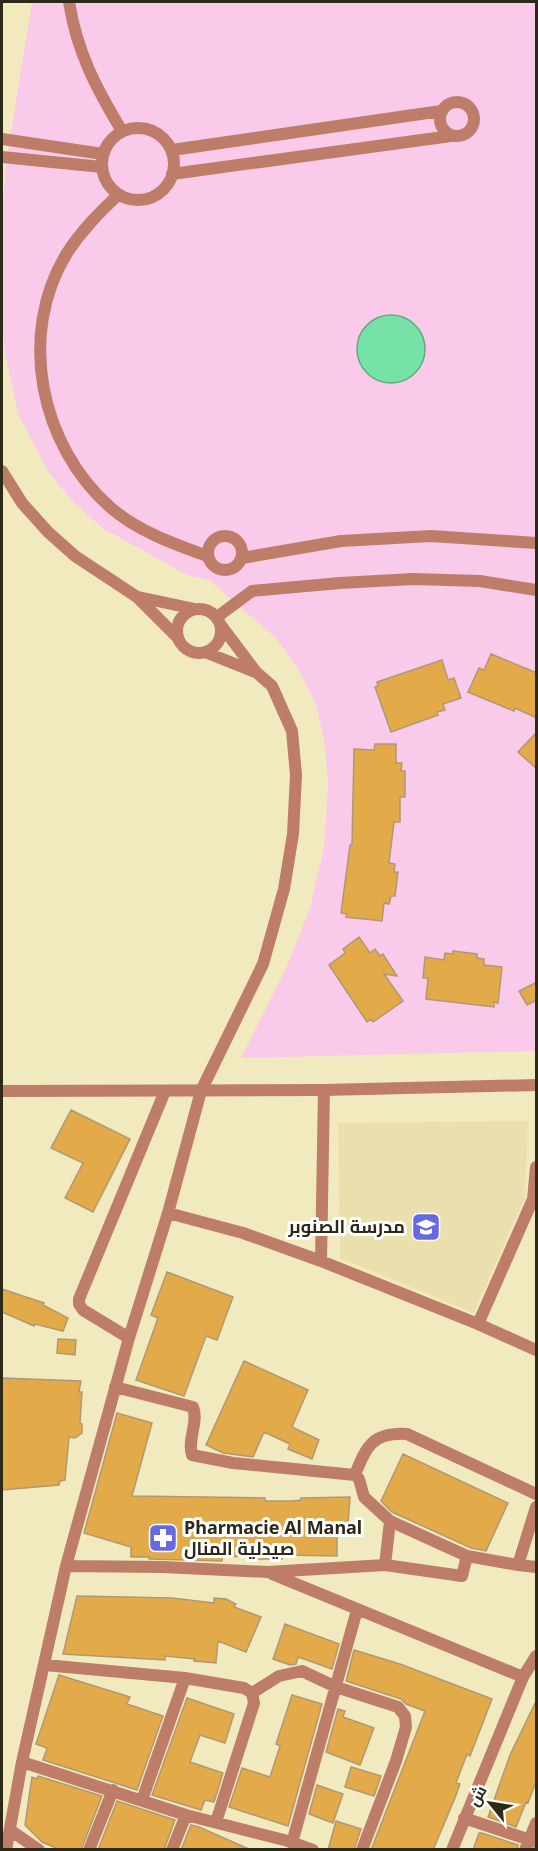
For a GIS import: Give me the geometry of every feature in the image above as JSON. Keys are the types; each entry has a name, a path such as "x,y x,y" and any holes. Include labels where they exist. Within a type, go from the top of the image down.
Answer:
{"street":[{"path":"69,2 75,35 86,66 100,95 122,131"},
{"path":"172,150 441,111 455,102 466,104 473,113 474,124 467,133 457,137 172,174"},
{"path":"441,111 442,128 451,136"},
{"path":"133,127 156,132 172,150 174,162 168,184 150,198 128,199 118,195 104,178 103,154 107,145 122,131 133,127"},
{"path":"2,139 103,154"},
{"path":"2,157 102,167"},
{"path":"118,195 89,222 66,255 50,291 42,330 40,369 47,409 62,446 83,479 111,507 143,530 207,556"},
{"path":"2,471 22,503 48,532 75,556 137,597 186,649 192,652 205,652 256,672"},
{"path":"229,536 241,547 242,558 235,568 224,571 213,567 207,556 207,550 217,537 229,536"},
{"path":"242,558 341,541 431,536 537,543"},
{"path":"219,620 252,591 413,579 480,581 537,590"},
{"path":"6,1850 22,1762 66,1566 115,1387 168,1214 201,1091 263,964 284,889 293,834 296,775 292,731 272,686 256,672 219,620 207,609 195,609 137,597"},
{"path":"178,638 178,623 182,616 195,609"},
{"path":"205,652 217,644 222,631 219,620"},
{"path":"2,1091 324,1090 537,1085"},
{"path":"321,1261 324,1090"},
{"path":"129,1338 83,1310 79,1299 165,1091"},
{"path":"478,1324 535,1199 537,1167"},
{"path":"168,1214 243,1233 321,1261 537,1350"},
{"path":"115,1387 193,1407 195,1413 190,1448 192,1455 232,1463 355,1476 359,1479 364,1497 390,1521 467,1556 518,1566 537,1567"},
{"path":"355,1476 364,1454 375,1439 384,1434 407,1434 537,1494"},
{"path":"518,1566 537,1507"},
{"path":"385,1565 390,1521"},
{"path":"66,1566 163,1567 268,1572 385,1565 462,1576 467,1556"},
{"path":"268,1572 523,1677"},
{"path":"288,1844 357,1610"},
{"path":"452,1850 523,1677 537,1656"},
{"path":"45,1665 185,1678 244,1688 252,1693 254,1703 216,1822"},
{"path":"252,1693 279,1676 302,1671 336,1687 398,1707 405,1716 406,1727 396,1761 362,1850"},
{"path":"142,1800 185,1678"},
{"path":"22,1762 186,1815 313,1850"},
{"path":"89,1850 113,1790"},
{"path":"172,1850 186,1815"},
{"path":"464,1818 531,1844 537,1823"},
{"path":"10,1830 39,1850"}],"shaded area":[{"path":"32,2 536,2 536,1051 241,1058 287,966 310,908 324,848 328,787 325,744 316,704 298,669 276,638 209,580 187,575 104,529 75,504 49,473 18,414 5,353 2,321 2,211 7,157"},
{"path":"391,315 404,318 415,325 422,336 425,349 422,362 415,373 404,380 391,383 378,380 367,373 360,362 357,349 360,336 367,325 378,318"},
{"name":"مدرسة الصنوبر","path":"528,1121 525,1197 474,1313 340,1258 338,1123"}],"building":[{"path":"491,654 537,673 537,718 468,692 479,668 484,670"},
{"path":"442,660 448,680 454,678 461,698 443,704 445,710 437,712 438,715 391,732 375,687 378,686 377,682"},
{"path":"537,732 537,769 518,752"},
{"path":"375,744 396,744 396,763 402,763 401,771 405,771 405,797 400,797 400,822 394,822 389,863 395,864 394,872 398,872 395,896 391,896 389,904 384,903 382,921 346,917 347,914 341,913 350,845 352,845 354,749 374,750"},
{"path":"359,937 370,953 375,949 380,956 383,954 397,976 384,974 403,1001 373,1022 371,1019 367,1022 329,965 345,953 343,949"},
{"path":"453,951 477,954 477,958 484,959 484,965 502,967 498,1003 494,1002 494,1007 426,999 428,978 423,978 425,957 444,960 445,953 453,954"},
{"path":"537,982 537,1000 527,1005 519,991"},
{"path":"71,1110 130,1139 93,1212 65,1198 83,1163 51,1148"},
{"path":"167,1272 233,1297 217,1340 206,1336 184,1396 136,1380 158,1318 151,1315"},
{"path":"2,1289 44,1303 43,1305 68,1318 63,1331 35,1324 34,1326 2,1312"},
{"path":"58,1339 76,1340 75,1355 57,1353"},
{"path":"244,1361 308,1390 292,1427 319,1440 312,1459 288,1449 290,1444 264,1432 253,1457 223,1453 206,1445"},
{"path":"2,1378 81,1381 79,1392 82,1392 80,1423 82,1433 75,1438 69,1437 65,1480 60,1481 59,1485 2,1490"},
{"path":"117,1413 152,1423 132,1496 265,1498 265,1501 350,1497 348,1524 337,1524 337,1556 282,1555 282,1559 255,1559 255,1556 222,1557 222,1561 149,1559 149,1557 131,1557 131,1547 84,1533"},
{"path":"403,1454 508,1503 486,1551 471,1548 392,1512 381,1501"},
{"path":"77,1596 172,1598 214,1603 214,1598 226,1599 236,1604 234,1607 261,1617 246,1652 218,1641 216,1663 165,1656 165,1660 63,1654"},
{"path":"285,1624 339,1644 332,1669 298,1657 296,1664 290,1665 273,1659"},
{"path":"354,1650 400,1664 492,1699 470,1756 467,1754 456,1783 460,1784 433,1850 371,1850 425,1711 406,1704 401,1699 346,1681"},
{"path":"59,1675 130,1697 127,1704 163,1716 137,1790 43,1760 47,1748 36,1744"},
{"path":"292,1695 322,1704 288,1826 229,1807 242,1768 270,1777 280,1746 276,1744"},
{"path":"187,1698 234,1714 225,1743 200,1735 190,1762 223,1773 214,1802 205,1800 201,1810 152,1795"},
{"path":"537,1699 537,1779 516,1827 488,1817 510,1755"},
{"path":"338,1709 345,1711 343,1717 374,1728 360,1765 326,1752"},
{"path":"351,1767 381,1776 374,1796 345,1787"},
{"path":"38,1776 102,1796 81,1850 61,1850 42,1842 25,1825 32,1777 37,1779"},
{"path":"317,1785 343,1794 333,1823 309,1814"},
{"path":"117,1801 175,1820 164,1850 98,1850"},
{"path":"336,1821 361,1829 354,1850 328,1850"},
{"path":"191,1825 199,1827 251,1850 181,1850"},
{"path":"479,1833 518,1845 517,1850 473,1850"}],"place":[{"name":"مدرسة الصنوبر","path":"426,1227"},
{"name":"Pharmacie Al Manal صيدلية المنال","path":"163,1538"}]}
